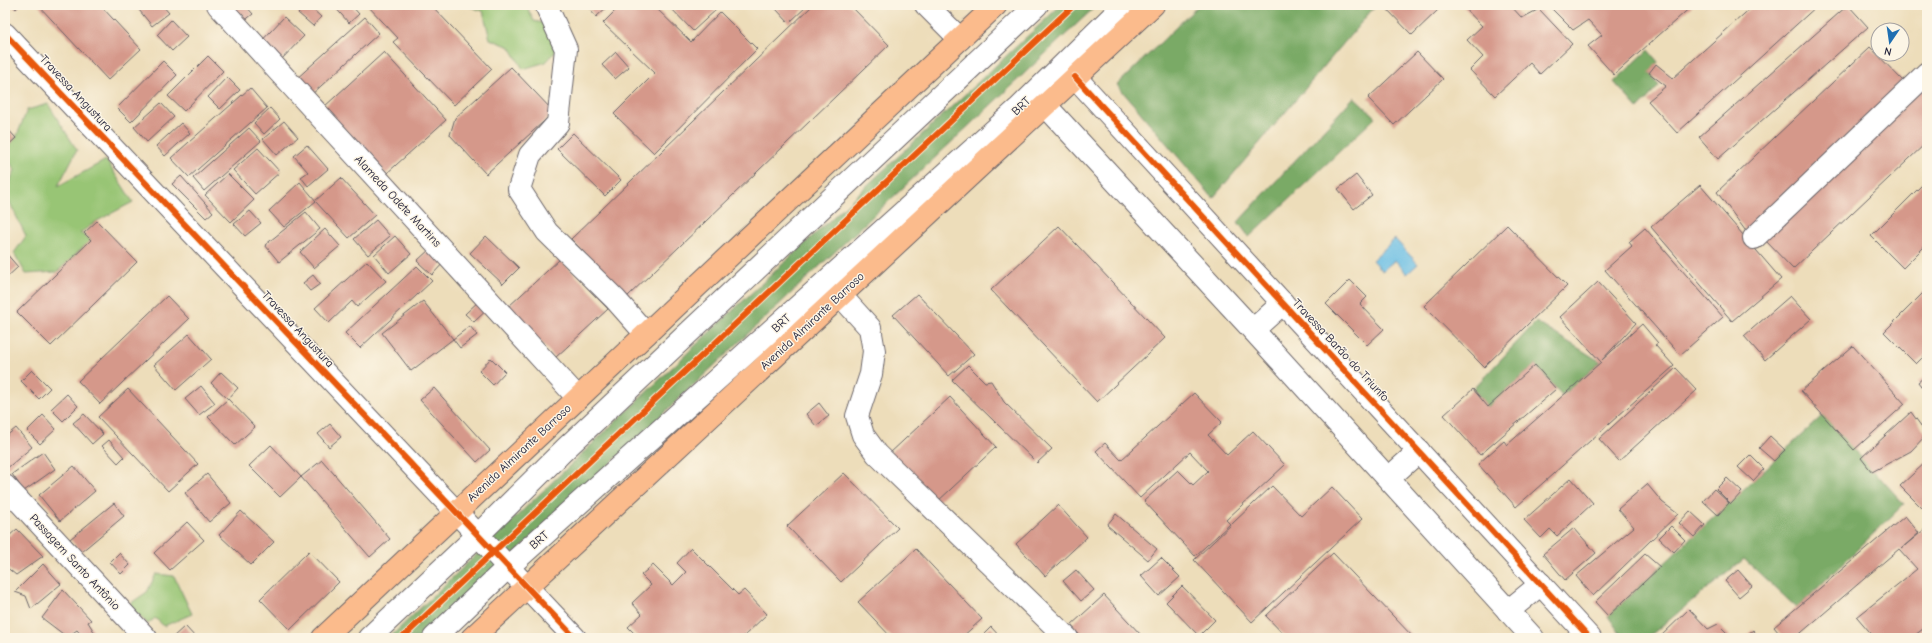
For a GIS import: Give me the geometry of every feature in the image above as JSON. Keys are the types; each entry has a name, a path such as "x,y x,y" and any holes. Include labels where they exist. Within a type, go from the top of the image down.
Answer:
{"highway":[{"name":"Avenida Almirante Barroso","path":"472,638 1153,5"},
{"name":"Avenida Almirante Barroso","path":"323,638 960,40 994,6"}],"street":[{"name":"Alameda Odete Martins","path":"218,5 578,398"},
{"path":"546,5 566,49 558,123 530,155 519,189 547,232 615,299 646,334"},
{"path":"926,5 960,40"},
{"path":"369,638 477,536 565,449 1037,5"},
{"name":"BRT","path":"434,638 508,567 1018,109 1124,5"},
{"name":"Travessa Angustura","path":"5,34 477,536 576,638"},
{"path":"1754,238 1927,73"},
{"name":"Travessa Barão do Triunfo","path":"1075,77 1590,638"},
{"path":"1045,105 1389,478 1533,638"},
{"path":"841,296 870,328 874,351 871,374 857,416 863,435 877,454 1067,638"},
{"path":"1253,330 1283,303"},
{"path":"1389,478 1419,451"},
{"name":"Passagem Santo Antônio","path":"5,486 146,638"},
{"path":"1508,610 1541,584"}],"green space":[{"path":"465,5 526,5 534,21 543,23 557,50 546,62 523,69 510,47 490,39 483,11"},
{"path":"1061,5 1097,5 425,638 389,638 700,341"},
{"path":"1199,5 1376,5 1213,198 1117,85"},
{"path":"1648,50 1658,62 1650,73 1659,86 1638,109 1614,82"},
{"path":"1354,97 1376,117 1249,237 1238,222"},
{"path":"48,104 77,150 58,186 106,160 133,202 97,221 80,233 91,240 57,272 26,274 14,253 26,236 5,193 15,170 5,155 5,148 16,138 27,110"},
{"path":"1536,322 1601,362 1562,395 1535,365 1488,407 1473,389"},
{"path":"1823,415 1904,504 1797,608 1744,559 1647,638 1623,638 1608,616"},
{"path":"156,574 174,576 192,614 164,626 155,618 148,624 128,605 147,592"}],"water":[{"path":"1395,239 1418,264 1407,274 1395,260 1382,271 1372,260"}],"building":[{"path":"12,5 20,5 16,9"},
{"path":"38,5 100,5 141,49 108,80"},
{"path":"135,5 162,5 169,13 152,26"},
{"path":"239,5 245,5 253,14 239,25 229,13"},
{"path":"305,5 308,5 321,17 313,26 298,13"},
{"path":"333,5 351,5 359,14 349,23"},
{"path":"367,5 431,5 492,69 454,105 393,42 398,38"},
{"path":"586,5 609,5 596,17"},
{"path":"621,5 653,5 691,42 720,12 757,49 654,153 614,114 655,73 603,23"},
{"path":"668,5 713,5 717,9 693,31"},
{"path":"780,5 808,5 789,23 776,9"},
{"path":"813,5 850,5 889,45 627,297 571,239"},
{"path":"1383,5 1435,5 1439,9 1412,35"},
{"path":"1462,5 1510,5 1522,18 1539,9 1572,44 1540,74 1530,63 1495,96 1470,70 1483,57 1467,40 1482,26"},
{"path":"1548,5 1693,5 1614,75 1588,46 1602,35 1588,20 1573,30"},
{"path":"1754,5 1818,5 1677,133 1648,101 1666,86 1649,73 1656,64 1673,78"},
{"path":"1848,5 1868,27 1718,159 1699,137"},
{"path":"284,17 304,36 276,65 257,46"},
{"path":"365,17 379,33 310,96 295,80"},
{"path":"171,20 187,37 172,51 157,35"},
{"path":"1870,47 1870,62 1885,62 1904,82 1748,234 1717,192"},
{"path":"384,52 446,120 386,174 324,107"},
{"path":"616,52 629,67 615,79 602,65"},
{"path":"1417,52 1443,79 1394,125 1368,98"},
{"path":"208,56 223,71 184,111 168,96"},
{"path":"163,61 177,75 131,122 117,108"},
{"path":"511,67 554,112 486,174 450,135 455,118"},
{"path":"227,77 240,90 220,109 208,97"},
{"path":"1927,84 1927,142 1793,269 1763,238"},
{"path":"250,88 267,108 189,177 171,158"},
{"path":"161,103 174,117 147,142 134,127"},
{"path":"270,108 280,119 264,134 254,123"},
{"path":"284,121 298,137 277,155 263,139"},
{"path":"181,123 190,133 165,156 156,146"},
{"path":"5,126 16,138 5,148"},
{"path":"249,128 261,141 204,191 193,178"},
{"path":"573,133 621,180 605,196 557,149"},
{"path":"307,145 328,169 308,186 301,177 308,172 294,156"},
{"path":"258,148 280,172 255,194 233,170"},
{"path":"228,174 254,200 231,222 205,195"},
{"path":"1356,175 1372,195 1354,209 1338,189"},
{"path":"181,176 213,212 206,218 172,184"},
{"path":"341,178 375,215 349,238 315,201"},
{"path":"1927,180 1927,244 1903,268 1871,236"},
{"path":"300,182 316,201 284,227 269,211"},
{"path":"1700,185 1781,279 1732,321 1651,227"},
{"path":"250,211 261,223 245,236 234,224"},
{"path":"306,212 320,229 279,262 265,245"},
{"path":"376,220 390,236 368,255 354,239"},
{"path":"97,221 137,262 51,346 17,312 91,240 84,233"},
{"path":"1507,225 1567,286 1484,367 1424,306"},
{"path":"1059,226 1165,338 1097,402 991,290"},
{"path":"1645,228 1723,317 1680,355 1605,270 1632,246 1629,242"},
{"path":"325,229 340,246 314,268 300,252"},
{"path":"395,236 411,254 389,273 374,255"},
{"path":"486,236 519,268 503,284 470,253"},
{"path":"431,248 445,261 432,275 417,261"},
{"path":"5,252 18,267 5,279"},
{"path":"560,259 608,309 555,358 508,307"},
{"path":"367,261 386,281 357,307 352,301 329,323 315,308"},
{"path":"417,266 432,281 360,348 345,333"},
{"path":"313,275 320,284 310,291 303,283"},
{"path":"1350,280 1367,297 1360,304 1384,329 1367,345 1326,304"},
{"path":"1598,282 1636,323 1602,360 1642,324 1658,343 1655,345 1674,366 1516,507 1478,464 1504,441 1507,445 1601,362 1560,317"},
{"path":"1927,289 1927,353 1916,364 1884,332"},
{"path":"917,294 974,354 949,376 893,315"},
{"path":"167,296 189,319 100,404 78,381"},
{"path":"1790,296 1811,319 1765,360 1744,336"},
{"path":"482,298 490,307 474,322 465,314"},
{"path":"423,301 453,339 411,371 382,333"},
{"path":"470,326 477,335 460,348 453,339"},
{"path":"189,334 211,359 176,390 154,365"},
{"path":"1853,346 1905,404 1854,450 1801,391"},
{"path":"491,358 505,372 493,385 479,371"},
{"path":"968,365 985,382 991,381 1004,402 1052,449 1037,463 952,380"},
{"path":"1535,365 1556,389 1480,455 1444,415 1473,389 1488,407"},
{"path":"1676,368 1697,390 1619,461 1599,439"},
{"path":"32,370 50,388 39,399 21,381"},
{"path":"221,372 238,388 228,399 211,383"},
{"path":"1927,375 1927,394 1918,382"},
{"path":"201,386 215,403 199,415 185,399"},
{"path":"434,388 490,450 477,462 420,400"},
{"path":"128,389 198,464 168,491 98,417"},
{"path":"1194,393 1222,422 1208,435 1227,455 1253,431 1285,465 1226,520 1230,524 1195,556 1144,501 1178,470 1193,485 1208,471 1190,452 1140,498 1096,451 1105,443 1121,460"},
{"path":"67,394 78,406 63,421 51,409"},
{"path":"950,397 996,447 936,503 889,454"},
{"path":"228,399 255,427 235,445 208,417"},
{"path":"819,403 829,416 816,426 806,414"},
{"path":"1911,412 1927,434 1911,451 1872,472 1861,458"},
{"path":"84,414 103,434 92,444 73,423"},
{"path":"43,415 56,429 40,444 27,431"},
{"path":"330,424 341,437 329,447 318,434"},
{"path":"16,428 32,447 5,470 5,437"},
{"path":"1770,436 1785,450 1774,461 1759,448"},
{"path":"109,440 124,457 118,463 102,446"},
{"path":"271,445 301,477 280,497 249,466"},
{"path":"43,452 55,469 24,491 12,474"},
{"path":"1750,455 1764,469 1753,481 1738,467"},
{"path":"322,460 390,539 370,557 301,477"},
{"path":"1927,461 1927,513 1900,486"},
{"path":"74,466 95,491 60,521 39,495"},
{"path":"844,473 898,528 841,582 787,526"},
{"path":"207,474 231,503 209,522 185,493"},
{"path":"1571,478 1593,503 1557,536 1550,529 1541,538 1524,520"},
{"path":"1727,478 1742,492 1731,504 1716,489"},
{"path":"1647,484 1662,502 1678,514 1593,596 1576,576 1634,527 1618,509"},
{"path":"1272,486 1301,516 1332,487 1362,519 1252,622 1194,560"},
{"path":"1714,489 1729,503 1718,515 1703,501"},
{"path":"114,503 124,516 81,552 70,539"},
{"path":"1058,505 1087,537 1045,576 1016,544"},
{"path":"241,511 274,542 251,565 219,535"},
{"path":"1690,511 1705,525 1694,537 1679,523"},
{"path":"1116,514 1157,549 1148,560 1107,525"},
{"path":"1905,516 1919,533 1902,548 1925,529 1927,532 1927,626 1911,638 1875,638 1857,617 1917,569 1899,549 1795,638 1783,638 1774,627"},
{"path":"187,522 204,540 170,570 154,553"},
{"path":"1671,526 1685,540 1674,552 1659,538"},
{"path":"1574,528 1596,553 1565,580 1543,554"},
{"path":"17,529 43,556 16,575 5,566 5,531 9,536"},
{"path":"691,548 738,595 744,590 767,614 742,638 639,638 628,627 642,614 632,603 651,585 641,575 653,565 673,585 686,572 677,563"},
{"path":"916,549 982,619 961,638 892,638 858,602"},
{"path":"309,551 339,582 290,630 260,599"},
{"path":"119,553 130,565 121,574 110,562"},
{"path":"1333,553 1414,638 1287,638 1266,616"},
{"path":"1645,554 1660,567 1608,616 1595,602"},
{"path":"1161,558 1180,577 1159,596 1141,576"},
{"path":"43,564 61,584 31,609 26,596 15,592"},
{"path":"1076,570 1094,590 1081,601 1063,581"},
{"path":"1738,570 1752,586 1739,597 1725,581"},
{"path":"1182,586 1215,620 1199,636 1166,602"},
{"path":"63,590 91,620 88,622 96,635 84,638 77,630 67,637 42,618"},
{"path":"1104,595 1141,635 1137,638 1082,638 1071,625"},
{"path":"1689,609 1708,629 1718,624 1730,636 1728,638 1659,638"},
{"path":"185,626 196,638 172,638"},
{"path":"991,627 1001,638 980,638"},
{"path":"1753,630 1760,638 1743,638"}],"cycle path":[{"path":"402,638 1074,5"},
{"path":"5,34 575,638"},
{"path":"1075,77 1590,638"}]}
